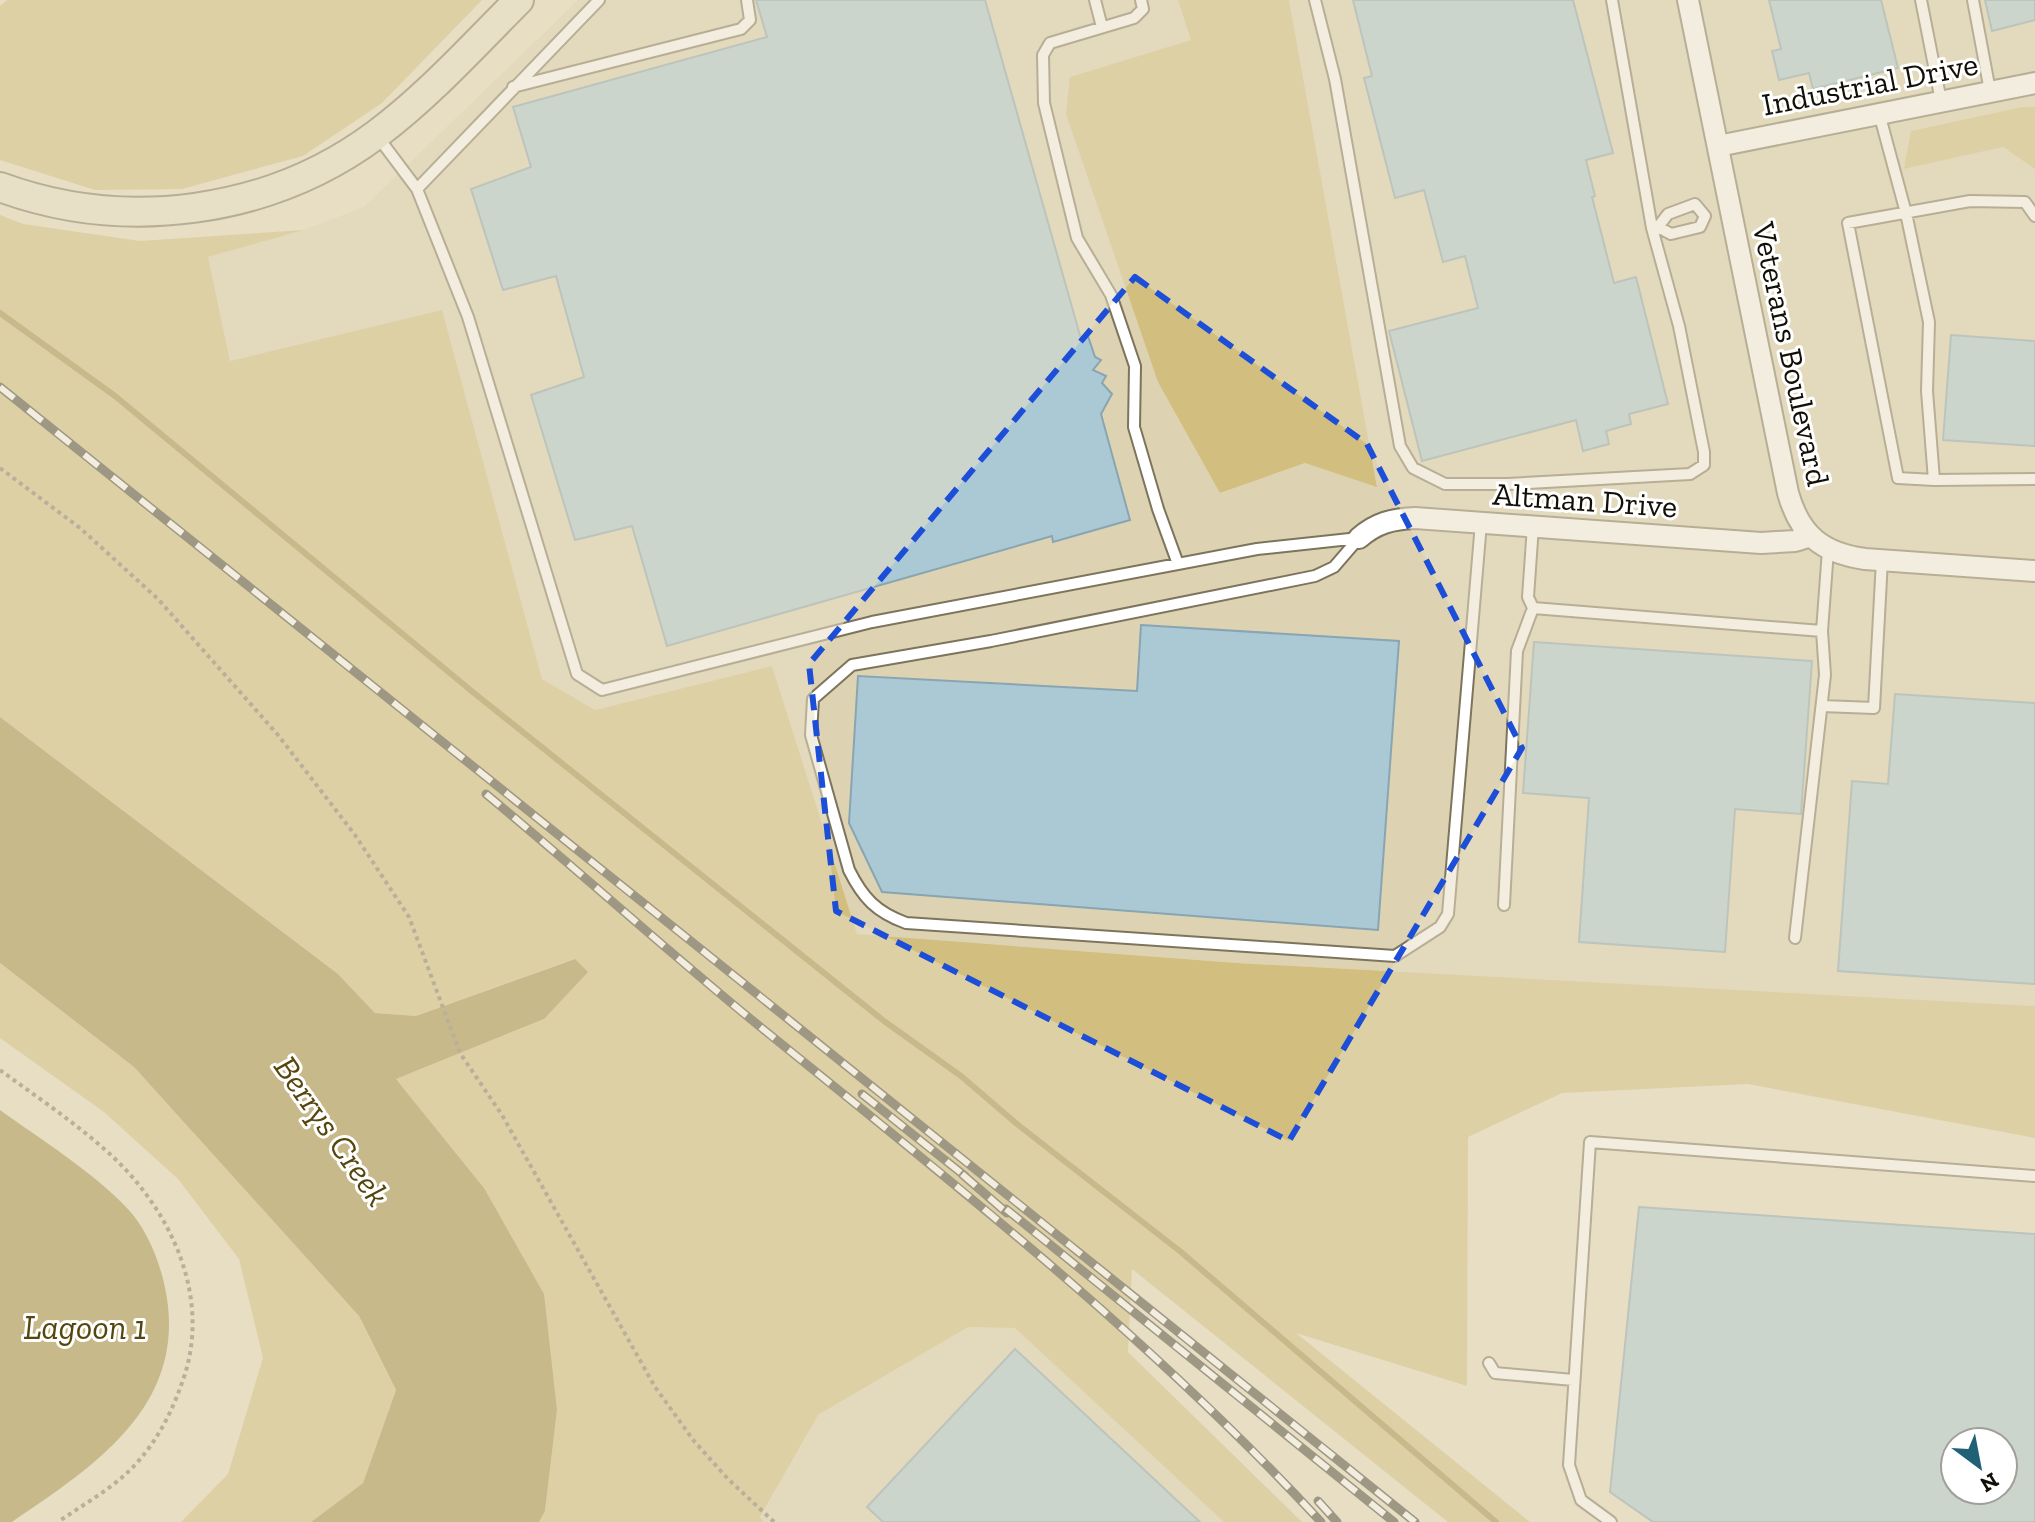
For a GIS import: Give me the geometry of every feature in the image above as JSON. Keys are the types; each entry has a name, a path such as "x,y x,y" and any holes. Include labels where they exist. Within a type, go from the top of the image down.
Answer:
{"street":[{"path":"0,187 55,203 96,210 137,212 193,209 235,201 290,183 339,159 376,135 420,98 519,0"},
{"name":"Veterans Boulevard","path":"1688,0 1788,493 1796,516 1811,536 1828,550 1852,557 2035,571"},
{"name":"Industrial Drive","path":"1718,146 2035,83"},
{"name":"Altman Drive","path":"1359,538 1369,529 1398,518 1761,543 1795,541 1811,536"}],"lane":[{"path":"417,189 599,0"},
{"path":"513,87 741,29 750,20 747,0"},
{"path":"1095,0 1102,27"},
{"path":"1141,0 1143,9 1134,18 1050,43 1043,55 1044,103 1077,238 1111,295 1135,366 1134,427 1178,564"},
{"path":"1315,0 1335,79 1400,446 1413,468 1445,484 1508,484 1690,474 1704,465 1704,452 1679,326 1655,228 1612,0"},
{"path":"1921,0 1941,101"},
{"path":"1973,0 1990,91"},
{"path":"1879,113 1906,213 1929,322 1927,391 1934,480"},
{"path":"376,135 417,189 468,317 577,674 602,690 872,622 1257,549 1359,538"},
{"path":"2035,216 2025,202 1970,201 1848,223 1898,478 2035,479"},
{"path":"1655,228 1668,214 1695,204 1705,216"},
{"path":"1705,216 1731,211"},
{"path":"1655,228 1671,234 1688,230 1700,227 1705,216"},
{"path":"1359,538 1334,567 1315,576 991,641 852,665 813,699 811,735 849,870 858,888 885,916 906,923 1395,956 1440,927 1448,914 1481,523"},
{"path":"1504,905 1517,651 1533,608 1528,597 1533,526"},
{"path":"1795,938 1825,675 1822,631 1828,550"},
{"path":"1822,706 1874,708 1882,560"},
{"path":"1533,608 1822,631"},
{"path":"1611,1522 1581,1500 1569,1465 1590,1142 2035,1176"},
{"path":"1489,1363 1495,1373 1573,1380"}],"path":[{"path":"0,468 80,528 158,599 278,735 355,835 409,917 460,1053 510,1128 655,1387 694,1441 728,1479 774,1522"},
{"path":"0,1070 112,1157 146,1196 173,1238 185,1264 194,1306 190,1359 177,1400 160,1434 127,1473 58,1522"}],"highlighted area":[{"path":"1135,277 1367,444 1522,748 1289,1141 836,911 809,664"}],"shaded area":[{"path":"7,0 482,0 382,103 303,156 182,189 95,190 0,160 0,6"},
{"path":"578,0 1178,0 1192,40 1070,77 1220,493 1305,463 1377,486 1289,0 2035,0 2035,107 2023,107 1905,169 2003,147 2035,169 2035,1006 1237,963 857,934 772,666 595,710 542,679 442,311 230,361 208,257 304,230 364,207"},
{"path":"1178,0 1289,0 1377,487 1305,463 1220,493 1158,382 1066,114 1070,77 1191,40"},
{"path":"2035,107 2035,169 2003,147 1904,169 1911,131"},
{"path":"0,215 23,224 140,241 304,230 208,257 230,361 442,310 542,679 595,710 772,666 857,934 1237,963 2035,1006 2035,1138 1748,1084 1562,1093 1468,1137 1467,1386 1296,1333 1530,1522 1448,1522 1132,1269 1128,1352 1302,1522 1224,1522 1015,1328 968,1327 818,1415 760,1517 764,1522 539,1522 545,1511 557,1410 484,1188 396,1079 544,1019 574,959 416,1016 375,1013 338,974 0,717"},
{"path":"0,963 134,1067 359,1316 396,1390 363,1483 311,1522 181,1522 228,1474 263,1358 239,1259 178,1179 104,1112 0,1038"},
{"path":"968,1327 1015,1328 1224,1522 764,1522 760,1518 818,1415"}],"water":[{"name":"Berrys Creek","path":"0,717 338,974 375,1013 416,1016 575,959 588,972 544,1019 396,1079 484,1188 544,1294 557,1410 545,1511 539,1522 311,1522 363,1483 396,1390 359,1316 134,1067 0,963"},
{"name":"Lagoon 1","path":"0,1110 82,1168 133,1215 150,1242 158,1263 164,1283 169,1325 164,1362 151,1396 131,1425 76,1477 12,1522 0,1522"}],"building":[{"path":"756,0 985,0 1081,339 1088,336 1095,357 1101,360 1093,370 1106,376 1102,383 1112,394 1101,414 1130,520 1053,542 1052,536 667,646 632,526 575,540 531,395 584,377 556,276 503,290 471,189 531,167 513,107 767,37"},
{"path":"1353,0 1573,0 1613,153 1586,160 1595,196 1592,197 1614,283 1636,277 1668,404 1629,414 1631,424 1606,431 1609,444 1583,451 1576,420 1422,461 1389,331 1478,308 1465,256 1443,262 1424,190 1395,198 1364,78 1372,76"},
{"path":"1769,0 1881,0 1898,68 1813,89 1809,73 1779,80 1772,51 1781,49"},
{"path":"1985,0 2035,0 2035,20 1992,31"},
{"path":"1951,335 2035,341 2035,446 1943,440"},
{"path":"1141,625 1399,641 1378,930 882,892 849,823 858,676 1137,691"},
{"path":"1534,642 1812,661 1801,814 1735,809 1725,952 1579,942 1589,798 1523,793"},
{"path":"1895,694 2035,703 2035,984 1838,971 1852,781 1888,784"},
{"path":"1639,1207 2035,1234 2035,1522 1653,1522 1610,1492"},
{"path":"1015,1349 1200,1522 883,1522 867,1507"}],"waterway":[{"path":"0,313 115,396 474,693 884,1021 961,1076 1017,1124 1181,1252 1496,1522"}],"railway":[{"path":"0,387 1415,1522"},
{"path":"486,794 724,997 1049,1264 1189,1389 1321,1522"},
{"path":"862,1094 965,1176"},
{"path":"962,1174 1007,1213"},
{"path":"1006,1209 1394,1522"},
{"path":"1318,1501 1337,1522"}]}
